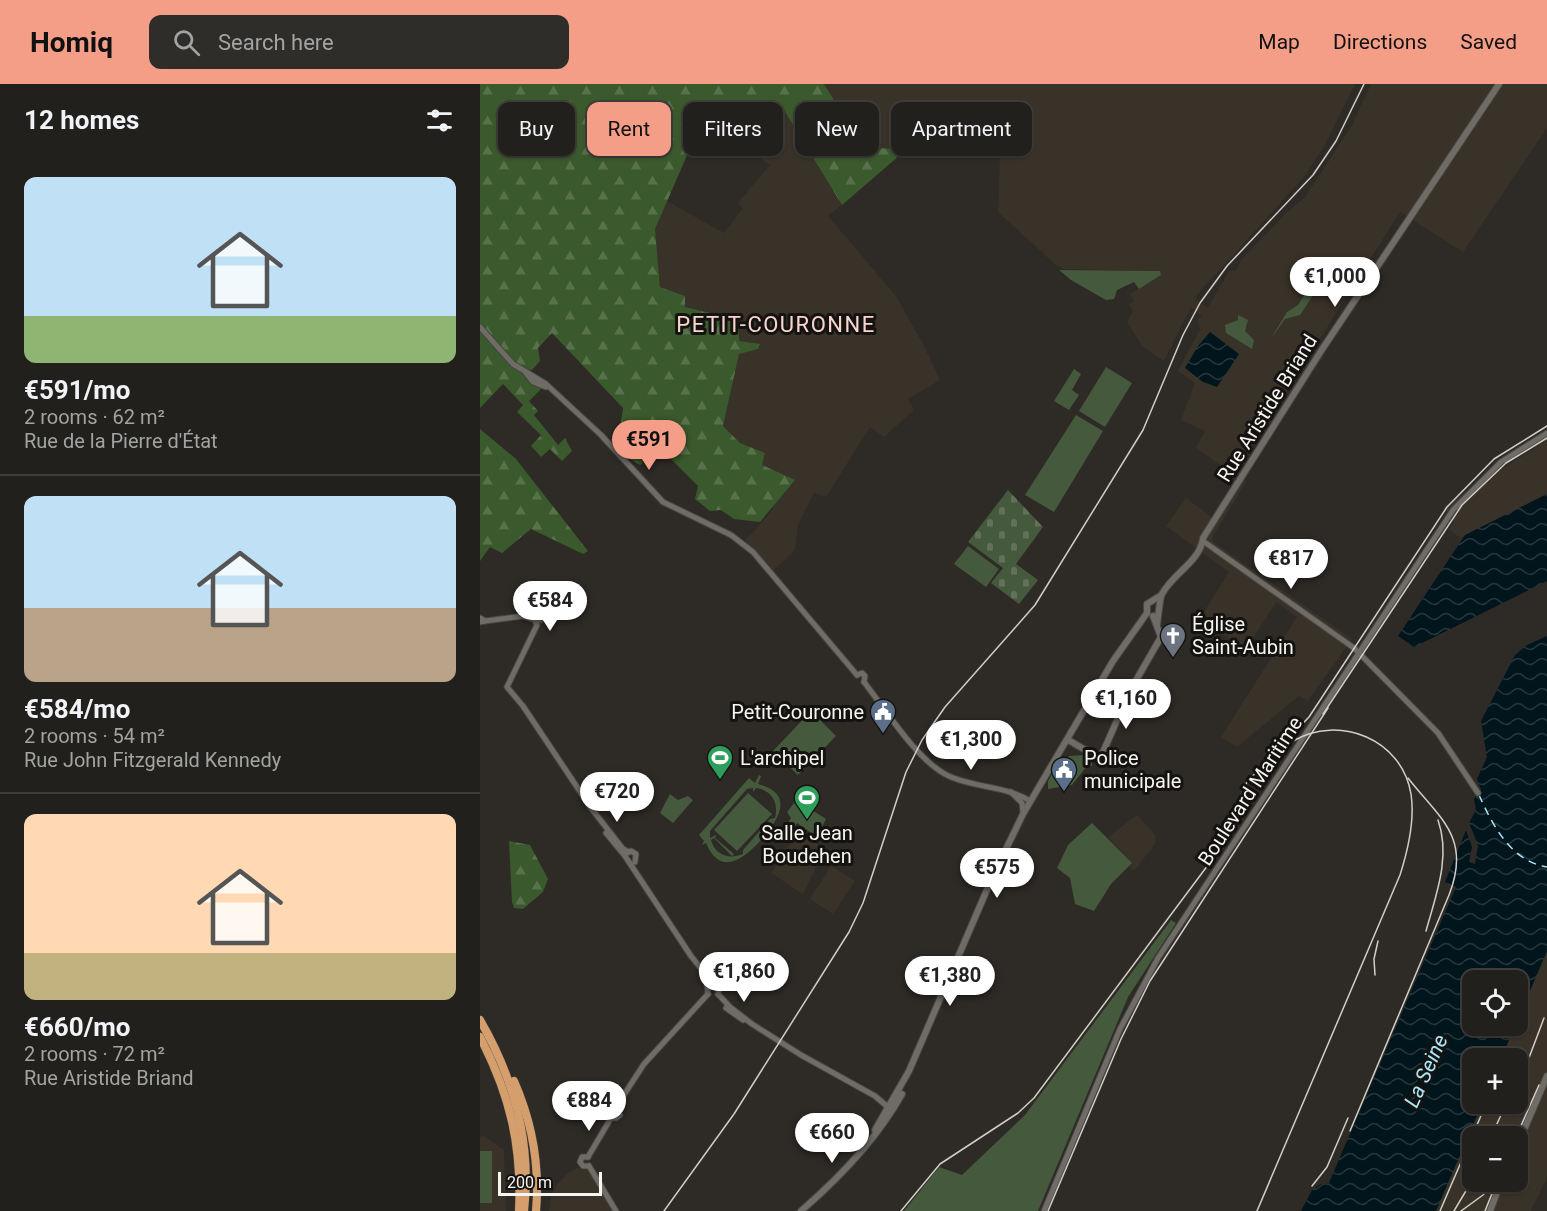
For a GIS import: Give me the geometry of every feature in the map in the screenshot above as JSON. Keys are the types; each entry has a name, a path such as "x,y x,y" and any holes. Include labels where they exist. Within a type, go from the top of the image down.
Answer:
{"highway":[{"path":"480,1020 516,1134 519,1211"},
{"path":"483,1033 508,1076 519,1114 526,1158 524,1211"},
{"path":"483,1033 515,1081 528,1119 537,1169 536,1211"}],"main road":[{"name":"Rue Aristide Briand","path":"1153,615 1147,604 1158,600 1179,571 1194,560 1203,541 1321,351 1499,84"},
{"path":"801,1211 840,1173 886,1115 889,1104 909,1071 992,878 1023,814 1113,661 1153,615 1161,610 1158,600"},
{"path":"1070,741 1099,758 1131,689 1161,637 1153,615"},
{"path":"1070,741 1071,730"},
{"path":"1063,745 1070,741"},
{"path":"1526,1126 1547,1076"},
{"path":"1490,1211 1497,1192"}],"street":[{"path":"480,327 513,364 522,369 533,382 550,390 601,435 668,506 731,535 753,552 857,675 862,673 865,676 864,682 937,769 961,781 1011,793 1030,803"},
{"name":"Boulevard Maritime","path":"1044,1211 1120,1029 1143,984 1459,503 1501,462 1547,434"},
{"path":"1203,541 1359,653 1438,733 1478,793"},
{"path":"482,620 523,616 536,623 510,686 595,813 627,854 642,882 710,984 708,994 644,1064 616,1107 620,1115 611,1118 588,1157"},
{"path":"1011,793 1022,802 1023,814"},
{"path":"627,854 636,854 632,862"},
{"path":"710,984 720,986 717,995"},
{"path":"708,994 717,995 752,1024 889,1104 886,1115"},
{"path":"588,1157 583,1156 580,1162 582,1166 589,1166"},
{"path":"588,1157 591,1161 589,1166 616,1211"}],"shaded area":[{"path":"824,84 1355,84 1326,143 1304,177 1198,294 1195,299 1208,308 1229,271 1236,271 1241,260 1287,212 1305,197 1352,125 1371,84 1547,84 1547,128 1463,252 1400,212 1234,475 1196,448 1205,431 1181,420 1195,383 1178,371 1200,329 1197,320 1202,316 1191,307 1164,361 1142,346 1127,322 1133,311 1129,304 1134,301 1130,294 1161,275 1160,271 1061,269 1062,266 1058,267 998,212 1000,156 1032,156 1032,102 891,102 891,149 879,148 879,102 835,102"},
{"path":"783,109 795,128 795,156 812,156 842,205 828,216 896,296 940,380 908,399 914,410 884,437 870,427 826,497 814,493 798,525 795,550 773,571 745,541 773,509 762,464 765,453 740,443 723,426 739,353 758,349 739,341 739,327 725,316 685,307 685,296 660,287 655,229 667,201 724,233 743,208 738,203 770,165 756,156 783,156"},
{"path":"1547,440 1547,494 1460,538 1449,529 1454,521 1443,507"},
{"path":"1238,477 1246,482 1212,538 1213,542 1352,639 1308,701 1299,696 1237,747 1221,737 1297,617 1276,602 1246,649 1199,620 1229,572 1166,526 1186,498 1214,519"},
{"path":"1137,815 1156,836 1155,844 1134,871 1129,867 1132,863 1108,837"},
{"path":"798,831 829,852 816,867 803,894 771,873"},
{"path":"831,866 855,881 833,914 810,899"},
{"path":"1547,922 1547,1177 1531,1211 1414,1211 1467,1114 1528,1114 1528,1048 1501,1048 1506,1036 1528,1036 1528,975"},
{"path":"484,1136 504,1150 506,1211 480,1211 480,1137"},
{"path":"578,1168 589,1171 614,1211 549,1211 551,1196 558,1183 568,1173"}],"green space":[{"path":"480,84 824,84 835,102 795,102 795,128 783,109 783,102 683,102 683,156 687,156 655,229 660,287 685,296 685,307 724,316 739,327 739,341 760,344 758,349 739,354 723,426 740,443 765,453 762,465 795,480 760,522 734,519 721,510 710,511 695,499 698,486 658,446 639,453 643,463 640,465 630,459 611,440 620,430 623,408 552,333 538,348 540,361 532,370 519,369 543,387 529,401 538,411 534,415 558,445 565,438 572,451 562,461 550,449 541,457 531,446 541,435 517,412 523,405 503,384 480,408"},
{"path":"879,148 891,149 891,156 899,156 842,205 812,156 879,156"},
{"path":"1059,270 1160,271 1161,275 1139,289 1134,282 1117,290 1114,299 1106,300 1071,280"},
{"path":"1332,270 1335,273 1333,277 1322,282 1300,315 1285,319 1270,340 1287,312 1298,305 1314,279"},
{"path":"1238,315 1248,320 1245,331 1254,340 1252,349 1226,333 1225,325 1238,320"},
{"path":"1106,367 1132,383 1105,427 1079,411"},
{"path":"1074,369 1081,374 1072,390 1079,395 1069,410 1054,401"},
{"path":"1076,415 1103,431 1054,512 1025,495"},
{"path":"480,429 516,459 588,551 583,554 531,529 502,553 490,547 480,561"},
{"path":"1008,490 1043,527 1016,564 1038,580 1019,604 991,583 1003,568 968,542"},
{"path":"968,546 999,569 986,587 954,564"},
{"path":"811,711 836,736 798,775 773,751"},
{"path":"1085,755 1092,759 1092,766 1087,766 1072,785 1048,789 1048,781 1060,760 1064,762 1069,756"},
{"path":"759,775 761,776 758,784 777,794 780,809 777,817 766,834 747,854 732,861 718,860 706,843 702,845 704,841 699,835 749,778 755,783","holes":["753,788 753,792 756,788 766,791 773,798 776,807 775,818 770,819 743,850 743,854 732,856 734,854 715,838 716,835 710,838 710,831 747,789","714,838 732,856 719,853 711,840"]},
{"path":"748,793 772,814 737,851 714,830"},
{"path":"670,794 678,800 688,796 693,800 673,823 660,813"},
{"name":"Salle Jean Boudehen","path":"794,803 802,807 804,805 826,819 817,837 797,823 791,832 785,828 791,818 787,812"},
{"path":"1092,823 1132,863 1111,884 1094,911 1075,904 1070,878 1057,868 1068,845"},
{"path":"509,841 530,845 548,879 543,892 523,909 514,908 512,902"},
{"path":"1171,920 1176,923 1128,997 1038,1211 904,1211 939,1167 962,1175 1025,1115"},
{"path":"480,1151 492,1151 492,1203 480,1203"}],"water":[{"path":"1210,332 1239,354 1217,387 1203,382 1185,368 1198,346"},
{"path":"1547,494 1547,581 1414,647 1398,636 1465,535"},
{"name":"La Seine","path":"1547,636 1547,951 1528,996 1528,970 1462,970 1462,1036 1511,1036 1506,1048 1462,1048 1462,1114 1478,1114 1473,1126 1462,1126 1462,1151 1436,1211 1301,1211 1312,1190 1321,1184 1328,1185 1456,887 1445,882 1466,830 1472,847 1469,862 1475,864 1478,845 1469,823 1476,810 1474,799 1481,790 1477,779 1487,757 1481,721 1515,655 1527,645"}],"ferry route":[{"path":"1479,795 1497,830 1513,850 1523,858 1547,867"}],"railway":[{"path":"664,1211 734,1114 849,932 863,903 906,772 922,740 945,707 1035,605 1143,430 1183,335 1200,303 1227,266 1313,175 1336,141 1364,84"},
{"path":"901,1211 940,1164 1018,1113 1034,1098 1208,865 1247,782 1309,717 1447,507 1494,459 1547,426"},
{"path":"1323,714 1462,505 1506,463 1547,438"},
{"path":"1048,1211 1121,1039 1150,981 1328,708"},
{"path":"1257,1211 1400,875 1411,824 1411,794 1405,775 1395,759 1382,746 1348,731 1330,730 1311,733 1293,741"},
{"path":"1350,1131 1449,895 1455,875 1457,858 1449,830 1408,778"},
{"path":"1426,931 1438,890 1443,862 1442,834 1438,820"},
{"path":"1375,975 1374,959 1378,941"},
{"path":"1528,1060 1544,1018"},
{"path":"1521,1126 1539,1085"},
{"path":"1440,1211 1482,1114"},
{"path":"1496,1126 1501,1114"},
{"path":"1312,1186 1327,1167 1348,1118"},
{"path":"1454,1211 1465,1192"},
{"path":"1461,1211 1486,1192"},
{"path":"1485,1211 1493,1192"}],"place":[{"name":"Église Saint-Aubin","path":"1173,659"},
{"name":"Petit-Couronne","path":"883,735"},
{"name":"L'archipel","path":"720,781"},
{"name":"Police municipale","path":"1064,793"},
{"name":"Salle Jean Boudehen","path":"807,821"}],"district":[{"name":"PETIT-COURONNE","path":"776,324"}]}
